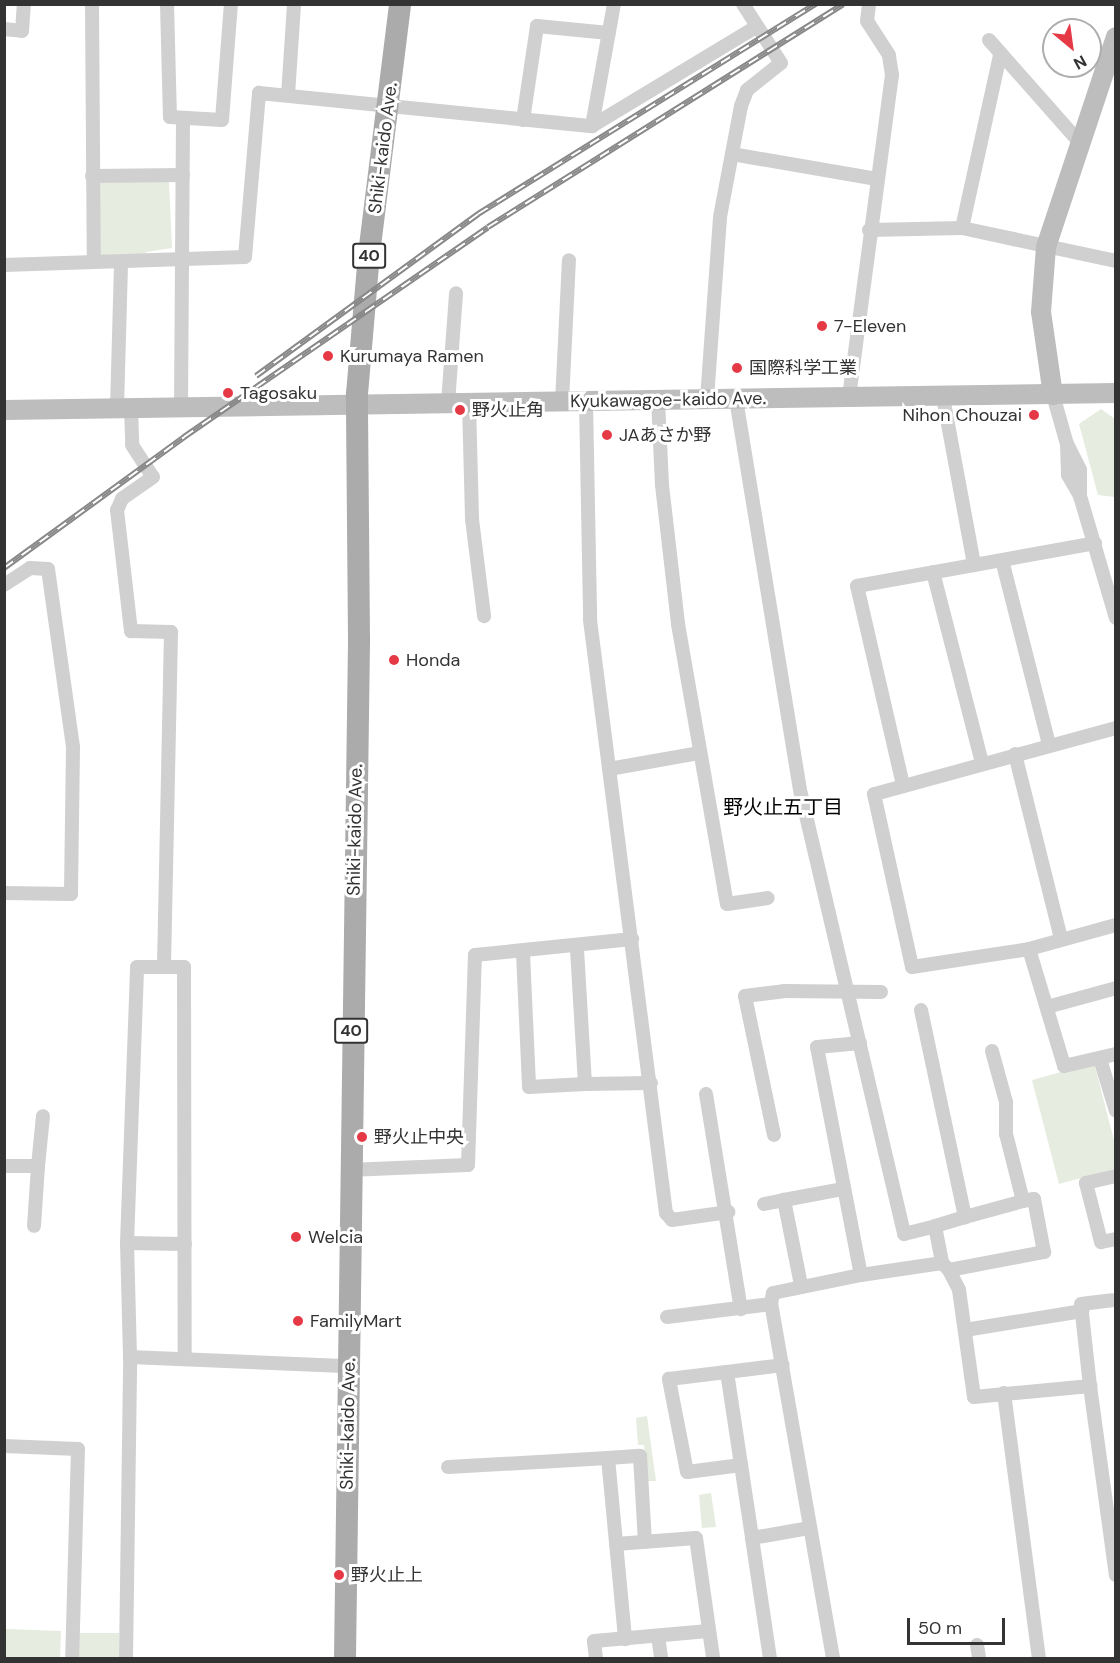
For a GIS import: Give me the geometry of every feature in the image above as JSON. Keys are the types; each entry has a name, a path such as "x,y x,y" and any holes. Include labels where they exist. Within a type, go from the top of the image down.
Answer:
{"main road":[{"name":"Shiki-kaido Ave.","path":"345,1659 349,1170 359,638 357,404 369,254 400,4"},
{"path":"1053,394 1041,312 1046,247 1116,37"},
{"name":"Kyukawagoe-kaido Ave.","path":"4,410 1116,393"}],"street":[{"path":"4,29 22,31 24,4"},
{"path":"92,4 94,262"},
{"path":"167,4 170,117 222,120 231,4"},
{"path":"288,95 294,4"},
{"path":"592,126 614,4"},
{"path":"707,399 720,217 732,154 747,90 781,63 743,4"},
{"path":"849,397 869,230 892,75 889,55 867,21 869,4"},
{"path":"523,120 537,26 609,33"},
{"path":"4,265 245,257 259,93 388,108 592,126 756,27"},
{"path":"989,40 1080,143"},
{"path":"962,228 1000,55"},
{"path":"181,407 183,118"},
{"path":"732,154 877,179"},
{"path":"92,176 183,175"},
{"path":"869,230 962,228 1116,261"},
{"path":"562,402 569,260"},
{"path":"121,262 124,408 132,445 153,477 122,499 117,510 131,632 171,632 164,966"},
{"path":"448,403 456,293"},
{"path":"1053,394 1067,444 1080,470 1080,496 1116,618"},
{"path":"943,397 974,565"},
{"path":"736,399 793,750 904,1234 1034,1199 1044,1252 861,1275 778,1290 771,1304 833,1659"},
{"path":"658,400 669,547 699,753 727,904 768,897"},
{"path":"586,402 590,620 666,1213 672,1220 728,1212"},
{"path":"469,403 472,519 484,616"},
{"path":"903,785 857,586 1095,543"},
{"path":"1002,560 1049,746"},
{"path":"4,585 30,568 48,569 73,748 71,894 4,893"},
{"path":"933,572 982,763"},
{"path":"1116,729 1015,754 874,794 912,967 1029,949 1116,925"},
{"path":"609,769 699,753"},
{"path":"1015,754 1061,939"},
{"path":"349,1170 468,1165 475,955 577,948 632,939"},
{"path":"577,948 585,1084"},
{"path":"1029,949 1064,1066 1116,1054"},
{"path":"523,953 529,1087 651,1083"},
{"path":"126,1659 130,1357 127,1243 137,967 184,967 185,1359"},
{"path":"1047,1007 1116,988"},
{"path":"774,1135 745,996 784,991 881,992"},
{"path":"921,1010 965,1217"},
{"path":"860,1043 817,1047 842,1189 861,1275"},
{"path":"992,1051 1006,1102 1006,1134 1023,1201"},
{"path":"1100,1059 1116,1112"},
{"path":"706,1094 728,1212 741,1310"},
{"path":"34,1226 43,1116"},
{"path":"4,1166 38,1166"},
{"path":"1116,1176 1086,1183 1101,1242 1116,1239"},
{"path":"764,1204 842,1189"},
{"path":"784,1200 801,1285"},
{"path":"935,1226 946,1266 958,1290 974,1397 1090,1386"},
{"path":"127,1243 185,1244"},
{"path":"1112,1300 1081,1304 1116,1575"},
{"path":"667,1317 741,1310 771,1304"},
{"path":"965,1330 1082,1311"},
{"path":"130,1357 349,1366"},
{"path":"741,1465 687,1472 669,1379 783,1365"},
{"path":"727,1372 770,1659"},
{"path":"1004,1393 1039,1659"},
{"path":"4,1446 78,1449 72,1659"},
{"path":"448,1467 640,1456 645,1542"},
{"path":"608,1458 625,1639"},
{"path":"752,1538 810,1527"},
{"path":"616,1544 696,1538 713,1659"},
{"path":"596,1659 594,1641 709,1631"},
{"path":"658,1636 661,1659"}],"shaded area":[{"path":"101,178 169,182 172,248 146,252 146,255 102,257 97,251 96,183"},
{"path":"1101,409 1115,419 1115,497 1098,495 1079,424"},
{"path":"1094,1063 1115,1144 1115,1169 1059,1184 1032,1080"},
{"path":"647,1416 656,1481 647,1481 644,1445 638,1445 636,1418"},
{"path":"711,1493 716,1527 702,1528 699,1495"},
{"path":"5,1629 61,1631 60,1658 4,1658"},
{"path":"77,1633 119,1633 119,1658 77,1658"}],"railway":[{"path":"256,376 478,214 816,4"},
{"path":"4,568 184,437 488,227 843,4"}],"place":[{"name":"7-Eleven","path":"822,326"},
{"name":"Kurumaya Ramen","path":"328,356"},
{"name":"国際科学工業","path":"737,368"},
{"name":"Tagosaku","path":"228,393"},
{"name":"野火止角","path":"460,410"},
{"name":"Nihon Chouzai","path":"1034,415"},
{"name":"JAあさか野","path":"607,435"},
{"name":"Honda","path":"394,660"},
{"name":"野火止中央","path":"362,1137"},
{"name":"Welcia","path":"296,1237"},
{"name":"FamilyMart","path":"298,1321"},
{"name":"野火止上","path":"339,1575"}],"district":[{"name":"野火止五丁目","path":"783,807"}]}
